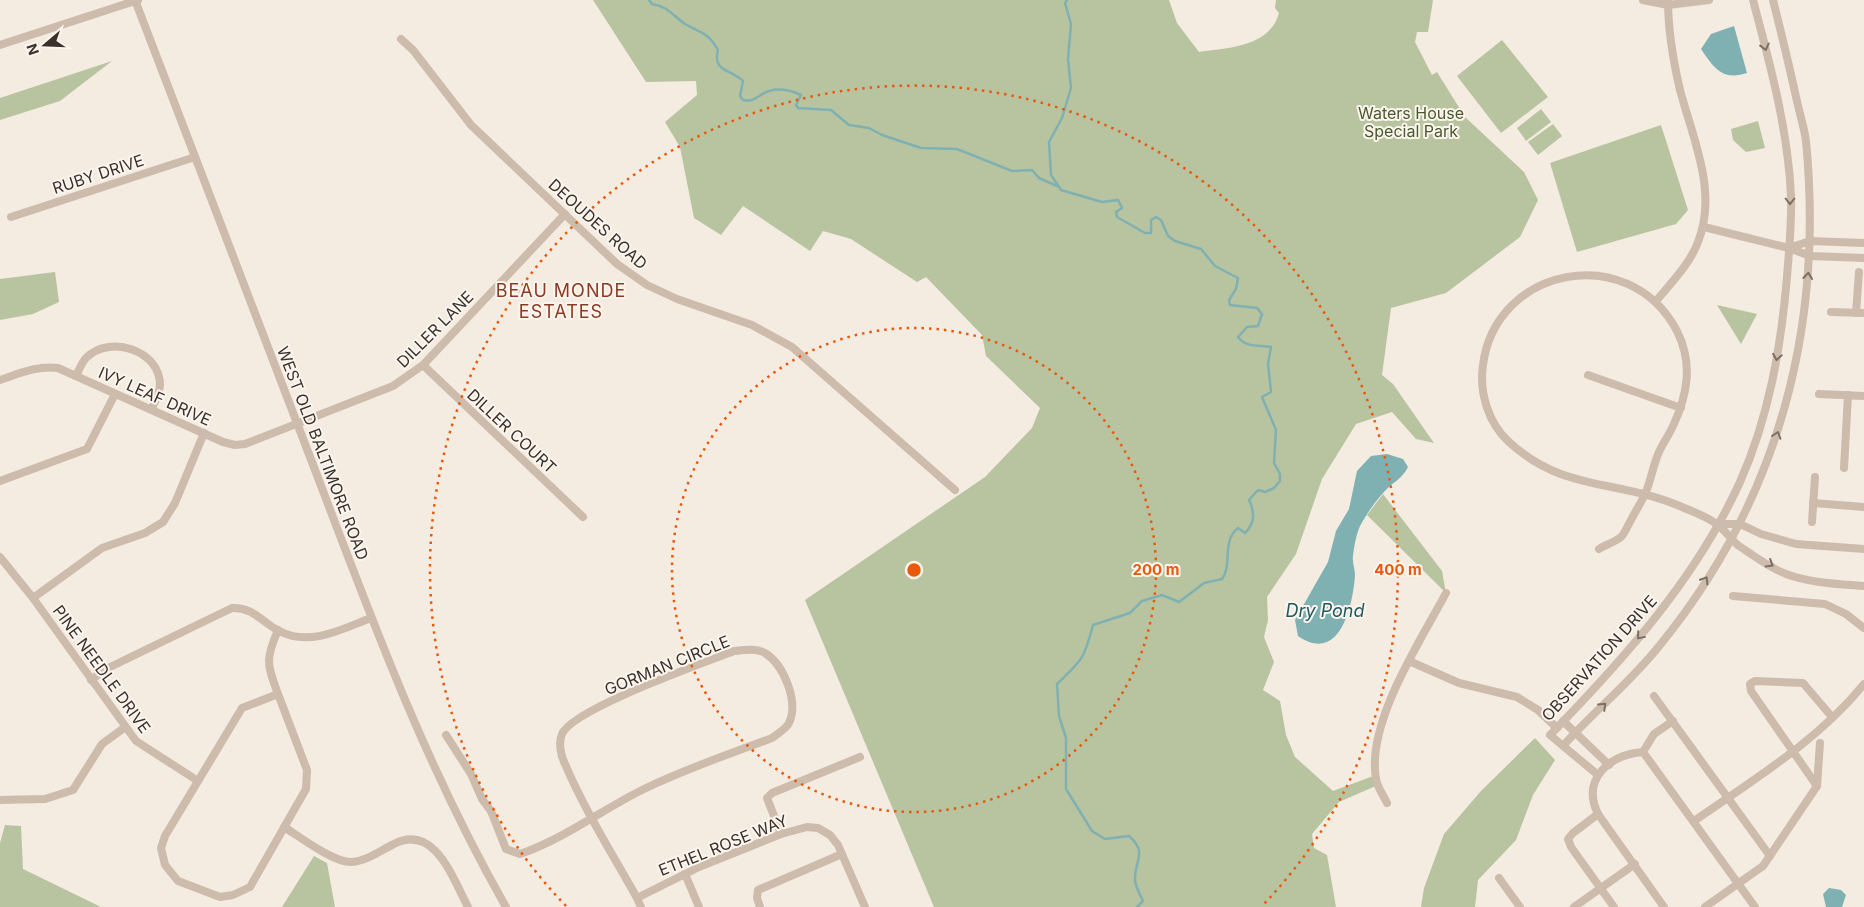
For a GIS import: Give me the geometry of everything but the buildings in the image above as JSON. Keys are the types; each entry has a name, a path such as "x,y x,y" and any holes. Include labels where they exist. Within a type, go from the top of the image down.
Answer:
{"street":[{"path":"0,45 136,0"},
{"name":"WEST OLD BALTIMORE ROAD","path":"136,0 371,618 415,726 460,820 506,907"},
{"path":"1642,0 1668,2 1710,0"},
{"name":"OBSERVATION DRIVE","path":"1754,0 1776,90 1787,155 1791,197 1784,324 1774,377 1758,435 1740,482 1718,524 1668,601 1607,675 1550,735 1562,746 1626,684 1660,646 1682,616 1740,524 1769,460 1779,431 1800,344 1810,242 1806,139 1773,0"},
{"path":"1656,301 1688,262 1698,245 1704,227 1706,193 1672,56 1668,2"},
{"name":"DEOUDES ROAD","path":"401,40 413,50 471,125 617,264 647,285 677,300 752,325 792,347 955,490"},
{"name":"RUBY DRIVE","path":"11,217 195,157"},
{"name":"DILLER LANE","path":"297,424 392,386 422,365 565,214"},
{"path":"1704,227 1789,248 1810,256 1864,258"},
{"path":"1789,248 1810,242 1864,243"},
{"path":"1831,312 1860,313 1859,272"},
{"path":"1599,549 1622,536 1645,494 1659,451 1682,408 1687,389 1686,358 1682,343 1671,321 1656,301 1629,284 1601,275 1576,276 1548,282 1513,304 1500,320 1485,348 1481,381 1489,414 1505,439 1528,459 1574,480 1645,494 1681,506 1718,524 1737,545 1785,574 1832,584 1864,586"},
{"path":"76,376 85,358 99,350 113,346 133,350 151,363 156,370 160,386 152,408"},
{"name":"DILLER COURT","path":"422,365 583,517"},
{"name":"IVY LEAF DRIVE","path":"0,380 47,367 76,376 229,443 245,444 297,424"},
{"path":"1588,375 1682,408"},
{"path":"0,481 87,449 115,394"},
{"path":"1819,394 1864,396"},
{"path":"1844,468 1848,395"},
{"path":"33,598 102,548 145,533 163,522 175,503 204,433"},
{"path":"1812,522 1815,477"},
{"path":"1814,503 1864,507"},
{"path":"1718,524 1740,524 1761,534 1796,544 1864,549"},
{"name":"PINE NEEDLE DRIVE","path":"0,557 33,598 124,728 136,742 155,756 198,781"},
{"path":"1387,803 1376,780 1374,747 1387,706 1446,593"},
{"path":"1733,596 1825,604 1846,614 1864,628"},
{"path":"90,680 106,669 232,608 242,607 256,613 278,630 307,639 371,618"},
{"path":"278,630 268,654 270,672 307,770 306,789 250,887 233,895 220,897 178,881 165,865 161,848 164,836 242,708 278,694"},
{"name":"GORMAN CIRCLE","path":"593,817 644,789 772,738 783,730 788,725 792,713 792,699 775,662 764,652 748,649 734,651 611,701 567,725 561,735 564,763 593,817 642,907"},
{"path":"1409,661 1458,683 1517,697 1538,710 1557,728"},
{"path":"1818,786 1751,691 1750,684 1755,681 1803,683 1832,717"},
{"path":"1694,821 1794,750 1832,717 1864,684"},
{"path":"1654,696 1770,856"},
{"path":"1643,752 1654,734 1672,721"},
{"path":"1563,722 1609,765"},
{"path":"0,800 45,799 72,790 102,744 124,728"},
{"path":"446,735 471,774 482,799 491,811 506,849 513,853 526,852 593,817"},
{"path":"1705,907 1763,866 1818,786 1820,743"},
{"path":"1562,746 1598,775"},
{"path":"1643,752 1631,753 1609,765 1598,775 1593,782 1593,803 1598,814 1664,907"},
{"path":"1643,752 1755,907"},
{"path":"781,834 767,798 772,793 860,757"},
{"path":"1598,814 1572,833 1568,839 1571,847 1614,907"},
{"path":"284,827 340,860 352,862 365,859 403,839 422,841 438,852 468,907"},
{"name":"ETHEL ROSE WAY","path":"637,898 685,874 781,834 807,827 818,828 830,835 842,854 864,907"},
{"path":"760,907 757,898 758,890 842,854"},
{"path":"1574,907 1635,864"},
{"path":"685,874 699,907"},
{"path":"1499,878 1520,907"}],"green space":[{"name":"Waters House Special Park","path":"593,0 1169,0 1177,23 1199,52 1246,44 1267,33 1279,13 1275,8 1276,0 1433,0 1428,32 1417,32 1415,42 1432,75 1437,72 1465,117 1524,172 1538,200 1520,237 1446,293 1391,308 1382,375 1393,384 1434,443 1416,439 1392,412 1356,424 1322,479 1296,554 1267,597 1268,620 1264,637 1274,662 1263,690 1280,701 1286,735 1295,757 1333,791 1376,775 1378,785 1339,802 1312,834 1314,848 1327,855 1336,907 934,907 805,600 985,477 1032,428 1040,408 986,356 982,335 926,277 917,282 851,239 823,231 810,251 743,206 721,235 694,218 680,147 665,122 697,95 696,81 646,82"},
{"path":"1502,40 1548,97 1501,133 1457,76"},
{"path":"112,61 60,101 0,120 0,98"},
{"path":"1541,109 1551,122 1526,141 1517,128"},
{"path":"1758,121 1765,148 1746,152 1733,140 1731,129"},
{"path":"1553,124 1562,136 1538,155 1528,142"},
{"path":"1661,125 1688,210 1676,224 1577,252 1550,163"},
{"path":"55,272 59,302 33,314 0,320 0,279"},
{"path":"1717,305 1757,314 1741,344"},
{"path":"1383,494 1442,571 1446,593 1367,515"},
{"path":"1535,738 1555,760 1533,795 1516,840 1478,880 1475,907 1421,907 1424,888 1444,834 1481,791"},
{"path":"5,825 21,826 23,869 101,907 0,907 0,843"},
{"path":"314,856 327,863 335,907 282,907"}],"water":[{"path":"1734,26 1747,73 1738,75 1725,74 1720,71 1710,62 1701,49 1711,34"},
{"name":"Dry Pond","path":"1387,454 1403,459 1408,467 1402,476 1377,500 1357,533 1353,556 1354,587 1342,628 1334,637 1324,643 1312,643 1298,636 1295,620 1328,562 1336,531 1349,509 1357,471 1371,456"},
{"path":"1829,888 1841,890 1846,895 1842,907 1826,907 1823,894"}],"waterway":[{"path":"649,0 652,4 666,9 685,24 711,40 718,50 717,57 720,66 743,81 740,96 743,100 751,100 773,90 794,92 801,95 796,105 798,108 831,110 849,125 869,128 882,135 921,148 957,149 1012,171 1032,170 1039,178 1057,186"},
{"path":"1067,0 1065,3 1071,24 1068,59 1071,88 1062,118 1049,142 1051,175 1061,190 1102,202 1118,200 1122,208 1116,212 1117,217 1145,233 1151,233 1151,220 1156,217 1161,220 1168,236 1175,241 1201,249 1215,266 1238,278 1236,289 1229,300 1230,305 1257,308 1262,314 1258,326 1247,327 1238,337 1245,343 1271,347 1268,364 1271,392 1262,397 1276,430 1274,463 1280,474 1280,481 1274,488 1265,492 1258,490 1249,500 1253,514 1251,525 1245,533 1238,528 1233,534 1228,546 1227,567 1222,579 1204,583 1179,602 1162,595 1142,601 1130,613 1093,625 1085,652 1057,684 1059,716 1066,738 1066,789 1092,831 1105,839 1129,836 1138,847 1139,856 1135,880 1143,901 1137,907"}],"district":[{"name":"BEAU MONDE ESTATES","path":"561,301"}]}
